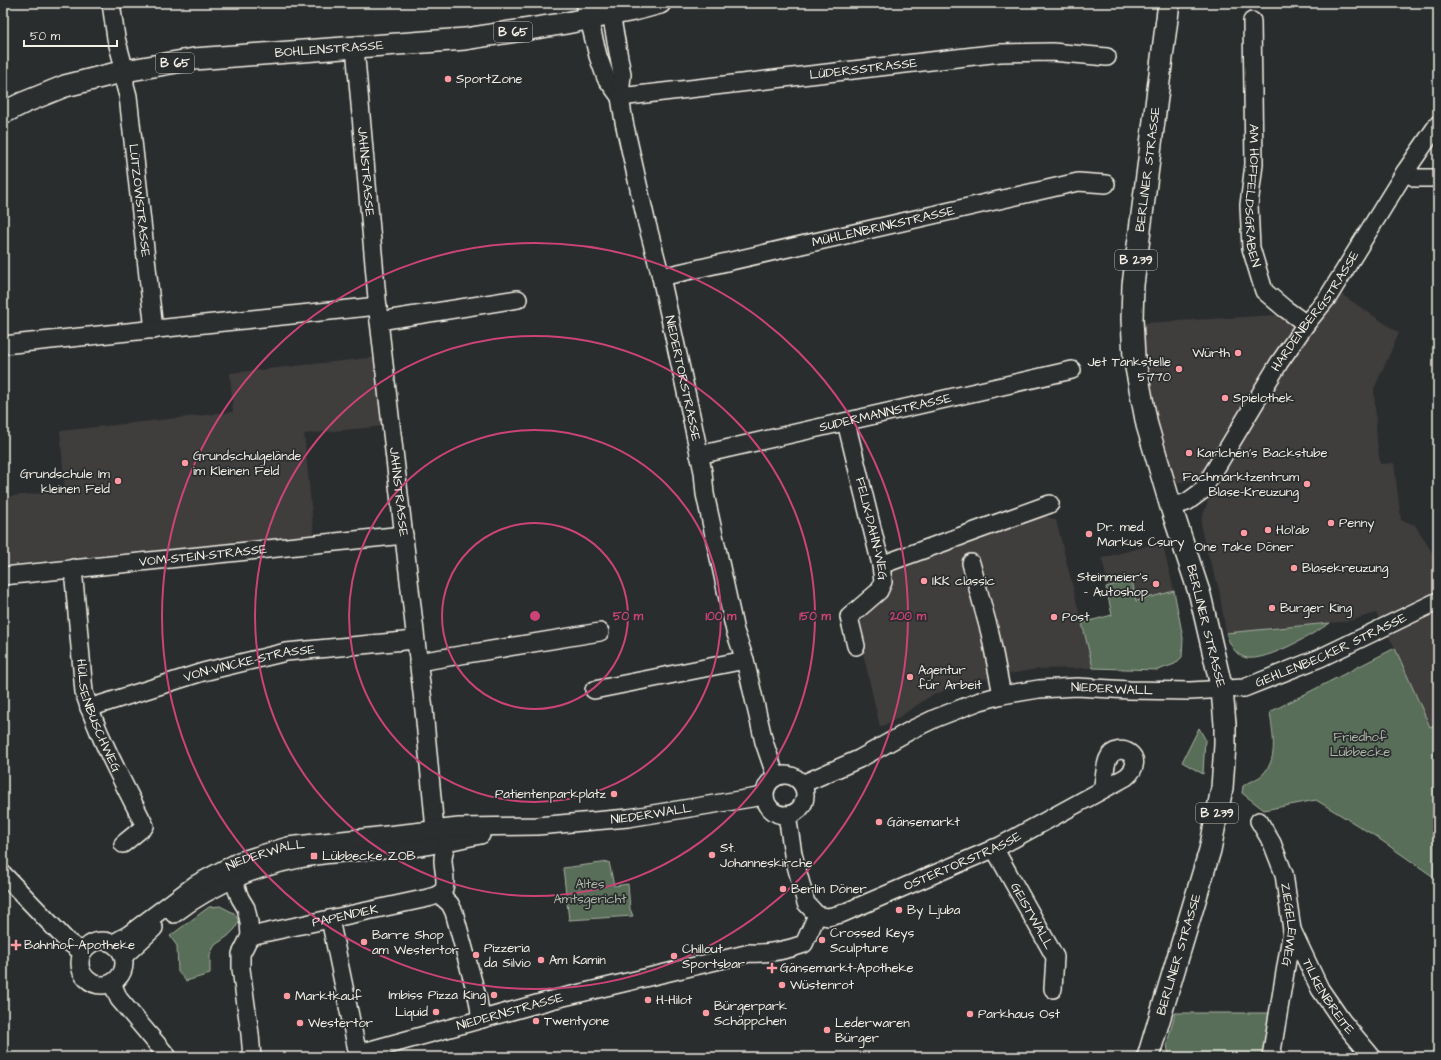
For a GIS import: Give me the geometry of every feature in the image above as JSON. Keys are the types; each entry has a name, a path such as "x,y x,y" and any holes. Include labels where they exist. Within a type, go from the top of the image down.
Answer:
{"main road":[{"name":"BOHLENSTRASSE","path":"3,113 65,86 125,71 194,59 465,39 561,24 587,11 609,9 634,10 660,3"},
{"name":"BERLINER STRASSE","path":"1148,1057 1212,842 1222,788 1225,745 1222,690 1198,586 1171,507 1147,425 1134,356 1132,319 1133,285 1169,3"}],"street":[{"name":"LÜTZOWSTRASSE","path":"111,3 116,38 125,71 125,85 128,96 154,330"},
{"name":"NIEDERTORSTRASSE","path":"609,9 622,74 620,97 644,212 661,277 703,472 705,494 735,632 745,660 764,742 776,777"},
{"name":"NIEDERTORSTRASSE","path":"587,11 598,56 606,78 620,97"},
{"name":"AM HOFFELDSGRABEN","path":"1252,21 1254,164 1249,204 1251,248 1264,291 1306,324"},
{"name":"JAHNSTRASSE","path":"355,47 379,313 415,640 444,850 444,889 439,894"},
{"name":"LÜDERSSTRASSE","path":"620,97 1000,53 1052,52 1107,57"},
{"name":"HARDENBERGSTRASSE","path":"1171,507 1187,502 1202,491 1279,362 1306,324 1328,297 1405,172 1438,124"},
{"path":"1405,172 1416,178 1438,178"},
{"name":"MÜHLENBRINKSTRASSE","path":"661,277 1078,182 1106,184"},
{"path":"3,345 154,330 379,313 518,299"},
{"name":"SUDERMANNSTRASSE","path":"699,455 1072,370"},
{"name":"FELIX-DAHN-WEG","path":"846,422 881,565 883,582 879,591 849,617 856,646"},
{"path":"881,565 1050,504"},
{"name":"VOM-STEIN-STRASSE","path":"3,576 404,535"},
{"path":"971,564 990,633 1002,695"},
{"name":"HÜLSENBUSCHWEG","path":"73,568 84,692 89,708 115,766 145,826 123,844"},
{"name":"GEHLENBECKER STRASSE","path":"1222,690 1244,688 1320,658 1438,601"},
{"path":"418,662 600,632"},
{"name":"VON-VINCKE-STRASSE","path":"89,708 204,672 286,652 415,640"},
{"path":"594,690 745,660"},
{"name":"NIEDERWALL","path":"802,784 859,759 936,718 980,701 1002,695 1039,689 1077,687 1129,690 1222,690"},
{"path":"781,775 791,775 797,778 802,784 806,796 803,805 796,812 787,815 778,814 767,805 764,796 767,785 776,777 781,775"},
{"name":"OSTERTORSTRASSE","path":"817,915 828,917 841,914 994,848 1102,790"},
{"name":"NIEDERWALL","path":"119,950 151,931 177,911 210,890 232,872 288,846 441,836 459,827 537,826 628,818 764,796"},
{"path":"787,815 793,854 806,903 817,915"},
{"name":"ZIEGELEIWEG","path":"1259,821 1272,843 1284,874 1292,930 1271,1057"},
{"name":"GEISTWALL","path":"994,848 1055,957 1053,988"},
{"path":"232,872 240,898 246,908 249,922 250,936 241,954 241,969 252,1057"},
{"path":"3,874 67,941 82,952"},
{"path":"439,894 450,904 454,912 478,1000 481,1019"},
{"name":"PAPENDIEK","path":"250,936 428,898 439,894"},
{"name":"NIEDERNSTRASSE","path":"330,919 357,1050 368,1051 551,1000 750,952 763,953 794,948 804,944 817,915"},
{"name":"TILKENBREITE","path":"1292,930 1320,989 1342,1021 1372,1057"},
{"path":"100,940 107,941 119,950 124,969 112,983 102,985 90,982 81,972 80,958 82,952 93,942 100,940"},
{"path":"112,983 119,999 168,1057"}],"shaded area":[{"path":"1341,294 1399,333 1374,389 1377,441 1380,464 1394,463 1401,520 1415,525 1438,562 1438,724 1430,727 1395,648 1376,613 1349,621 1226,633 1219,589 1204,542 1201,527 1202,518 1213,487 1198,475 1186,482 1177,482 1171,473 1160,436 1148,382 1144,323 1278,315 1305,337"},
{"name":"Grundschulgelände im Kleinen Feld","path":"378,357 384,426 304,434 314,535 3,565 3,497 65,491 60,431 233,412 230,373"},
{"path":"1041,514 1056,520 1093,668 1037,669 983,679 932,695 898,718 880,727 855,618 890,589 886,568"},
{"path":"1162,542 1174,591 1136,601 1131,580 1108,586 1102,558"}],"green space":[{"path":"1132,580 1136,601 1174,591 1183,638 1182,657 1175,664 1158,670 1093,668 1082,623 1112,615 1106,587"},
{"path":"1330,623 1290,646 1256,658 1247,658 1239,655 1231,645 1226,633"},
{"name":"Friedhof Lübbecke","path":"1395,648 1430,727 1438,724 1438,880 1375,836 1316,800 1264,810 1242,793 1243,786 1262,775 1269,767 1272,759 1273,735 1270,712"},
{"path":"1199,728 1205,739 1203,774 1182,762"},
{"name":"Altes Amtsgericht","path":"609,862 614,886 628,884 630,909 633,916 569,920 563,868"},
{"path":"220,906 234,913 239,921 235,929 215,945 210,954 210,974 186,981 178,972 177,946 170,936 209,907"},
{"path":"1175,1013 1273,1013 1267,1057 1169,1057 1167,1044"}],"place":[{"name":"SportZone","path":"448,79"},
{"name":"Würth","path":"1238,353"},
{"name":"Jet Tankstelle 5770","path":"1179,369"},
{"name":"Spielothek","path":"1225,398"},
{"name":"Karlchen's Backstube","path":"1189,453"},
{"name":"Grundschulgelände im Kleinen Feld","path":"185,463"},
{"name":"Grundschule Im kleinen Feld","path":"118,481"},
{"name":"Fachmarktzentrum Blase-Kreuzung","path":"1307,484"},
{"name":"Penny","path":"1331,523"},
{"name":"Hol'ab","path":"1268,530"},
{"name":"One Take Döner","path":"1244,533"},
{"name":"Dr. med. Markus Csury","path":"1089,534"},
{"name":"Blasekreuzung","path":"1294,568"},
{"name":"IKK classic","path":"924,581"},
{"name":"Steinmeier's - Autoshop","path":"1156,584"},
{"name":"Burger King","path":"1272,608"},
{"name":"Post","path":"1054,617"},
{"name":"Agentur für Arbeit","path":"910,677"},
{"name":"Patientenparkplatz","path":"614,794"},
{"name":"Gänsemarkt","path":"879,822"},
{"name":"St. Johanneskirche","path":"712,855"},
{"name":"Lübbecke ZOB","path":"314,856"},
{"name":"Berlin Döner","path":"783,889"},
{"name":"By Ljuba","path":"899,910"},
{"name":"Crossed Keys Sculpture","path":"822,940"},
{"name":"Barre Shop am Westertor","path":"364,942"},
{"name":"Bahnhof-Apotheke","path":"16,945"},
{"name":"Pizzeria da Silvio","path":"476,955"},
{"name":"Chillout Sportsbar","path":"674,956"},
{"name":"Am Kamin","path":"541,960"},
{"name":"Gänsemarkt-Apotheke","path":"772,968"},
{"name":"Wüstenrot","path":"782,985"},
{"name":"Imbiss Pizza King","path":"494,995"},
{"name":"Marktkauf","path":"287,996"},
{"name":"H-Hilot","path":"648,1000"},
{"name":"Liquid","path":"436,1012"},
{"name":"Bürgerpark Schäppchen","path":"706,1013"},
{"name":"Parkhaus Ost","path":"970,1014"},
{"name":"Twentyone","path":"536,1021"},
{"name":"Westertor","path":"300,1023"},
{"name":"Lederwaren Bürger","path":"827,1030"}]}
